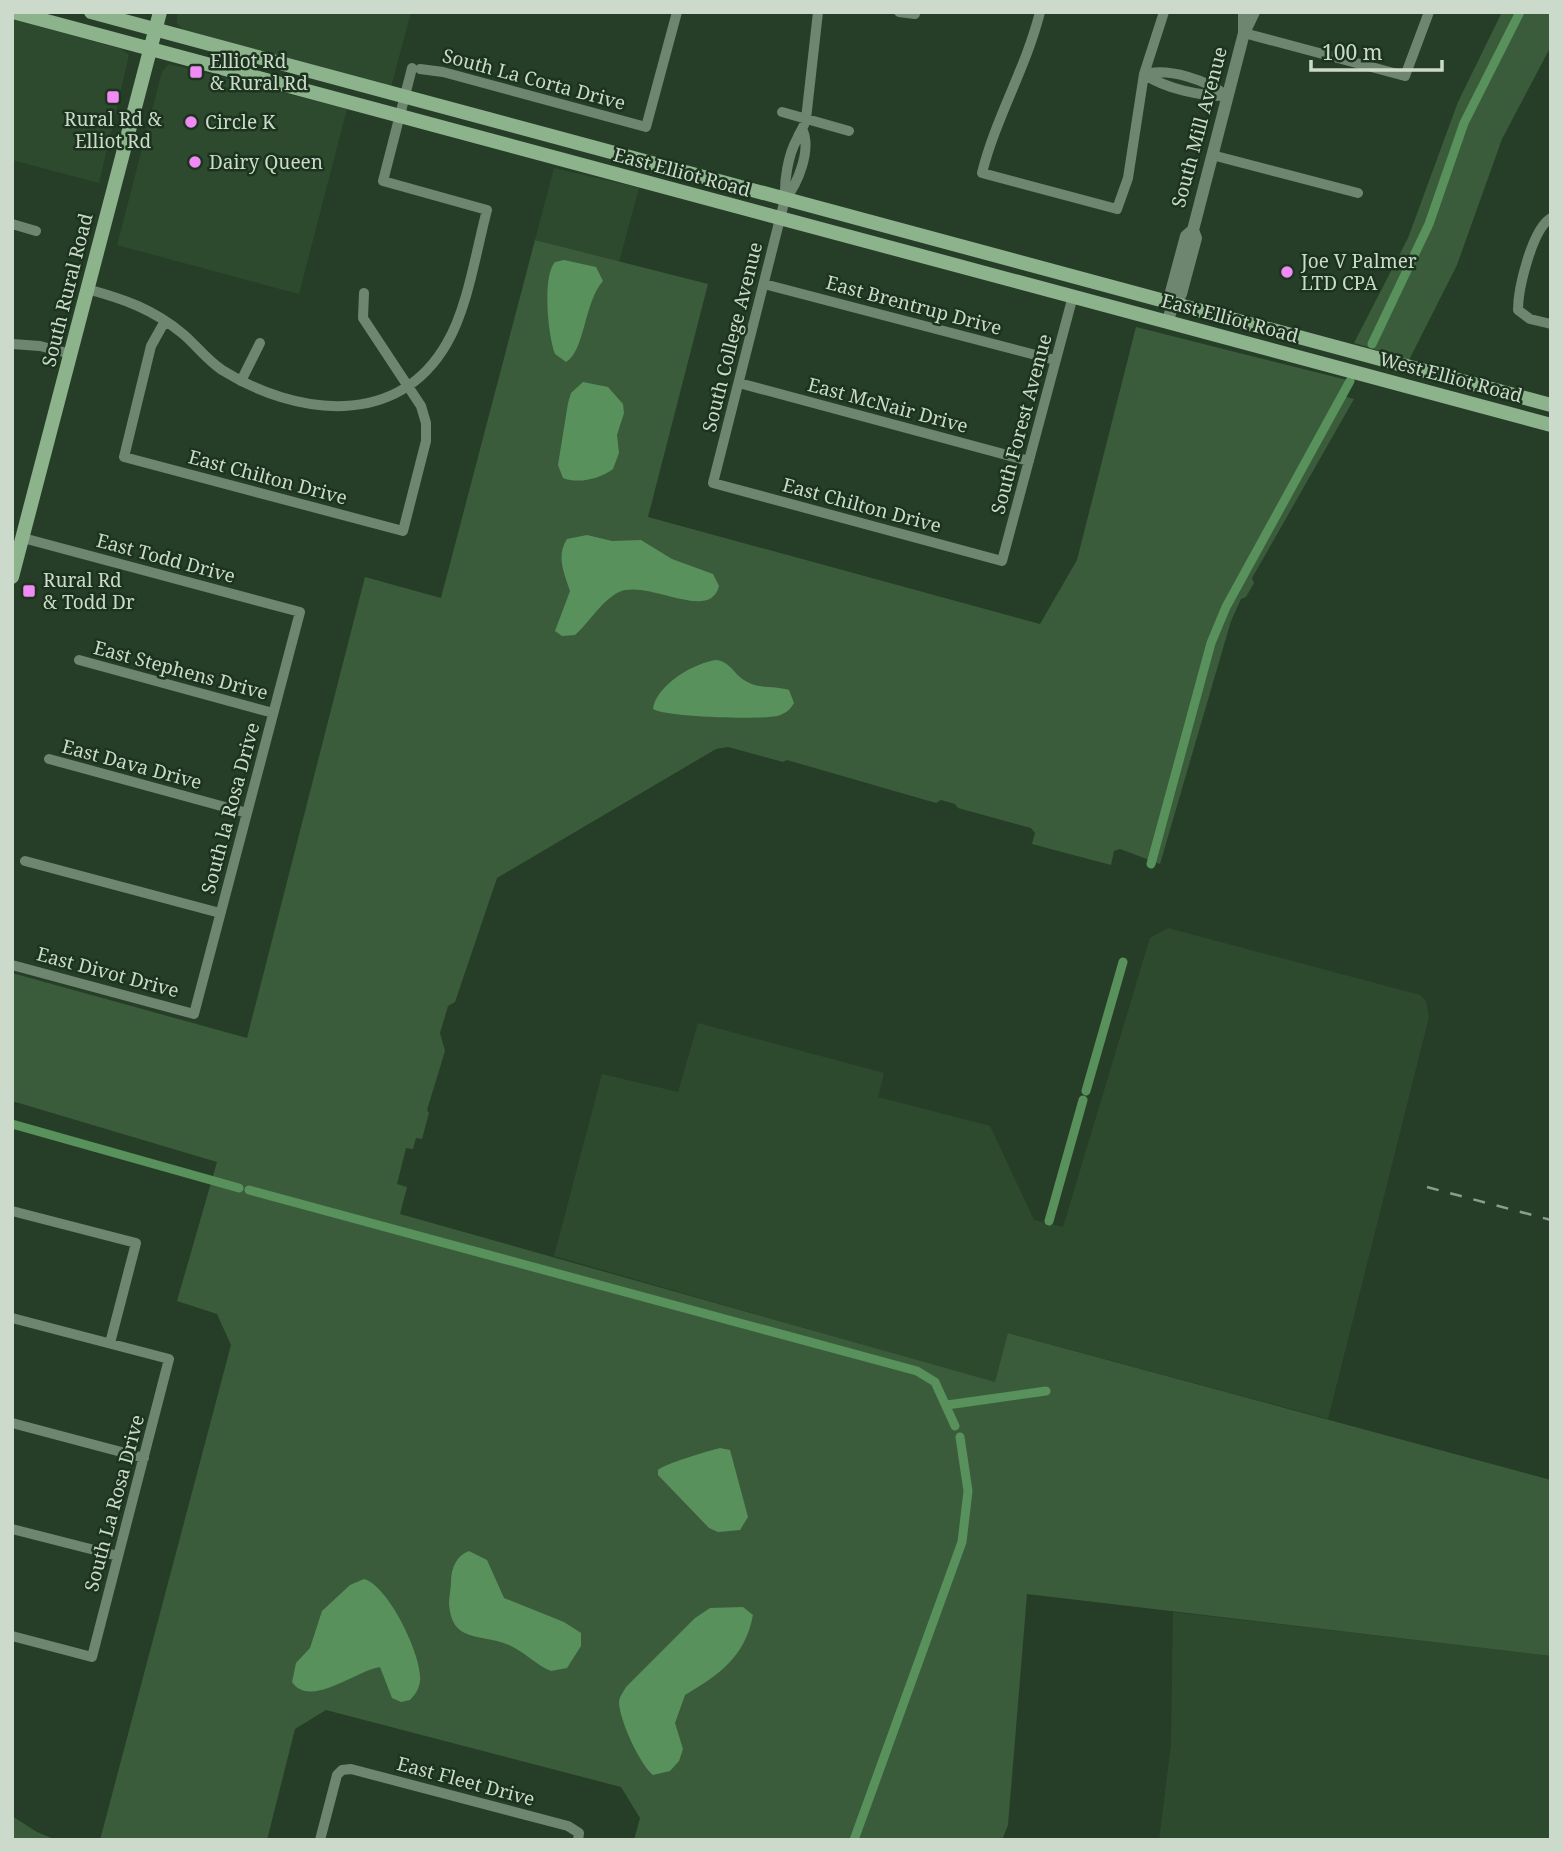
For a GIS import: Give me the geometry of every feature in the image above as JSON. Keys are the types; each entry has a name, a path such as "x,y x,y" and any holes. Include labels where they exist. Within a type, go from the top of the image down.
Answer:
{"main road":[{"name":"East Elliot Road","path":"13,12 1342,368"},
{"name":"East Elliot Road","path":"91,12 1377,358"},
{"name":"South Rural Road","path":"12,577 160,12"},
{"path":"277,83 281,77 318,83 339,80"},
{"path":"683,192 688,174"},
{"name":"West Elliot Road","path":"1377,358 1551,405"},
{"name":"West Elliot Road","path":"1342,368 1551,425"}],"street":[{"name":"South La Corta Drive","path":"405,98 416,69 443,72 646,127 677,12"},
{"name":"South College Avenue","path":"713,483 780,217 785,199 795,188 797,157 807,140 803,131 818,12"},
{"path":"899,12 915,14"},
{"path":"1040,12 1026,62 989,146 982,173 1117,209 1128,178 1144,74 1164,12"},
{"name":"South Mill Avenue","path":"1244,12 1244,33"},
{"name":"South Mill Avenue","path":"1168,321 1173,303 1182,292 1196,239 1193,230 1227,96 1244,33 1254,12"},
{"path":"1244,33 1405,76 1429,12"},
{"path":"1144,74 1155,81 1181,83 1211,96 1227,96"},
{"path":"87,289 141,304 218,367 241,382 323,406 348,407 377,402 409,387 432,367 457,322 487,210 383,181 405,98"},
{"path":"782,112 849,131"},
{"path":"1212,155 1358,193"},
{"path":"1550,218 1539,228 1518,295 1518,310 1530,319 1551,324"},
{"path":"12,224 36,231"},
{"name":"East Brentrup Drive","path":"764,284 1055,360"},
{"path":"364,292 363,318 409,387"},
{"name":"South Forest Avenue","path":"1002,561 1073,296"},
{"name":"East Chilton Drive","path":"165,321 151,346 124,457 403,531 426,441 421,405 409,387"},
{"path":"241,382 260,343"},
{"path":"12,344 40,346 71,354"},
{"name":"East McNair Drive","path":"738,383 1029,461"},
{"name":"East Chilton Drive","path":"713,483 1002,561"},
{"name":"East Todd Drive","path":"23,538 300,612"},
{"name":"South la Rosa Drive","path":"194,1014 300,612"},
{"name":"East Stephens Drive","path":"79,660 274,713"},
{"name":"East Dava Drive","path":"49,759 247,813"},
{"path":"25,861 220,913"},
{"name":"East Divot Drive","path":"12,965 194,1014"},
{"path":"12,1211 136,1243 110,1343 12,1318"},
{"name":"South La Rosa Drive","path":"12,1636 92,1657 169,1359 110,1343"},
{"path":"12,1423 144,1458"},
{"path":"12,1529 118,1556"},
{"name":"East Fleet Drive","path":"320,1840 337,1775 342,1770 351,1769 568,1826 579,1836"}],"shaded area":[{"path":"177,12 411,12 391,87 183,30 177,23"},
{"path":"1502,12 1551,12 1551,46 1502,139 1457,265 1409,360 1354,343 1408,238 1458,102"},
{"path":"12,19 121,49 129,55 99,183 12,160"},
{"path":"169,64 347,109 299,294 117,245 162,72"},
{"path":"554,168 639,188 619,262 535,240"},
{"path":"535,240 708,284 648,517 1040,624 1077,560 1136,327 1347,380 1339,395 1354,399 1252,578 1254,583 1246,597 1241,599 1231,621 1160,864 1120,849 1114,851 1111,865 1032,844 1035,833 1031,828 958,808 955,804 941,800 936,803 787,760 783,762 728,747 716,749 497,878 455,1002 448,1006 440,1033 445,1051 427,1110 429,1113 422,1139 416,1138 413,1149 406,1148 397,1184 407,1187 400,1214 995,1382 1008,1333 1551,1480 1551,1656 1027,1594 1008,1825 1002,1840 634,1840 640,1818 621,1787 326,1710 295,1729 267,1840 100,1840 231,1345 217,1314 177,1301 217,1162 12,1101 12,973 247,1038 365,577 441,598"},
{"path":"564,260 596,267 603,281 592,301 577,348 566,362 555,354 550,334 547,293 551,269 555,262"},
{"path":"583,382 608,387 623,404 624,413 617,435 619,453 613,469 595,478 575,481 563,478 558,465 571,393"},
{"path":"587,535 612,541 641,540 672,559 713,574 719,586 713,596 704,601 691,601 646,591 619,592 575,635 562,636 555,631 570,591 562,565 562,552 567,539"},
{"path":"717,660 725,663 750,683 789,690 794,703 782,714 767,717 693,716 653,709 661,692 678,676 698,665"},
{"path":"1168,928 1420,995 1426,1001 1429,1017 1328,1419 1009,1333 995,1383 554,1256 602,1074 678,1092 698,1023 884,1073 878,1097 990,1126 1034,1220 1063,1227 1150,938"},
{"path":"720,1448 730,1450 748,1517 740,1530 718,1532 709,1528 658,1475 658,1470 669,1464"},
{"path":"469,1551 487,1560 504,1598 564,1622 581,1633 581,1646 567,1668 551,1671 509,1645 470,1635 455,1625 449,1603 452,1571 458,1559"},
{"path":"364,1579 383,1594 410,1640 420,1681 410,1700 401,1702 392,1698 380,1667 322,1690 300,1689 292,1682 296,1663 310,1648 322,1611 350,1585"},
{"path":"743,1607 753,1615 744,1642 719,1672 685,1695 675,1723 683,1749 679,1761 670,1771 653,1775 642,1762 626,1730 620,1710 619,1700 622,1694 695,1618 710,1608"},
{"path":"1173,1612 1551,1656 1551,1840 1159,1840 1171,1744"},
{"path":"12,1816 37,1832 56,1840 12,1840"}],"waterway":[{"path":"1372,344 1429,224 1464,123 1520,12"},
{"path":"1151,864 1211,643 1226,607 1350,381"},
{"path":"1086,1091 1123,962"},
{"path":"1049,1221 1083,1100"},
{"path":"12,1124 239,1188"},
{"path":"249,1190 917,1371 935,1382 955,1426"},
{"path":"947,1405 1046,1391"},
{"path":"854,1840 962,1542 968,1491 960,1437"}],"railway":[{"path":"1427,1187 1551,1220"}],"place":[{"name":"Elliot Rd & Rural Rd","path":"196,72"},
{"name":"Rural Rd & Elliot Rd","path":"113,97"},
{"name":"Circle K","path":"191,122"},
{"name":"Dairy Queen","path":"195,162"},
{"name":"Joe V Palmer LTD CPA","path":"1287,272"},
{"name":"Rural Rd & Todd Dr","path":"29,591"}]}
